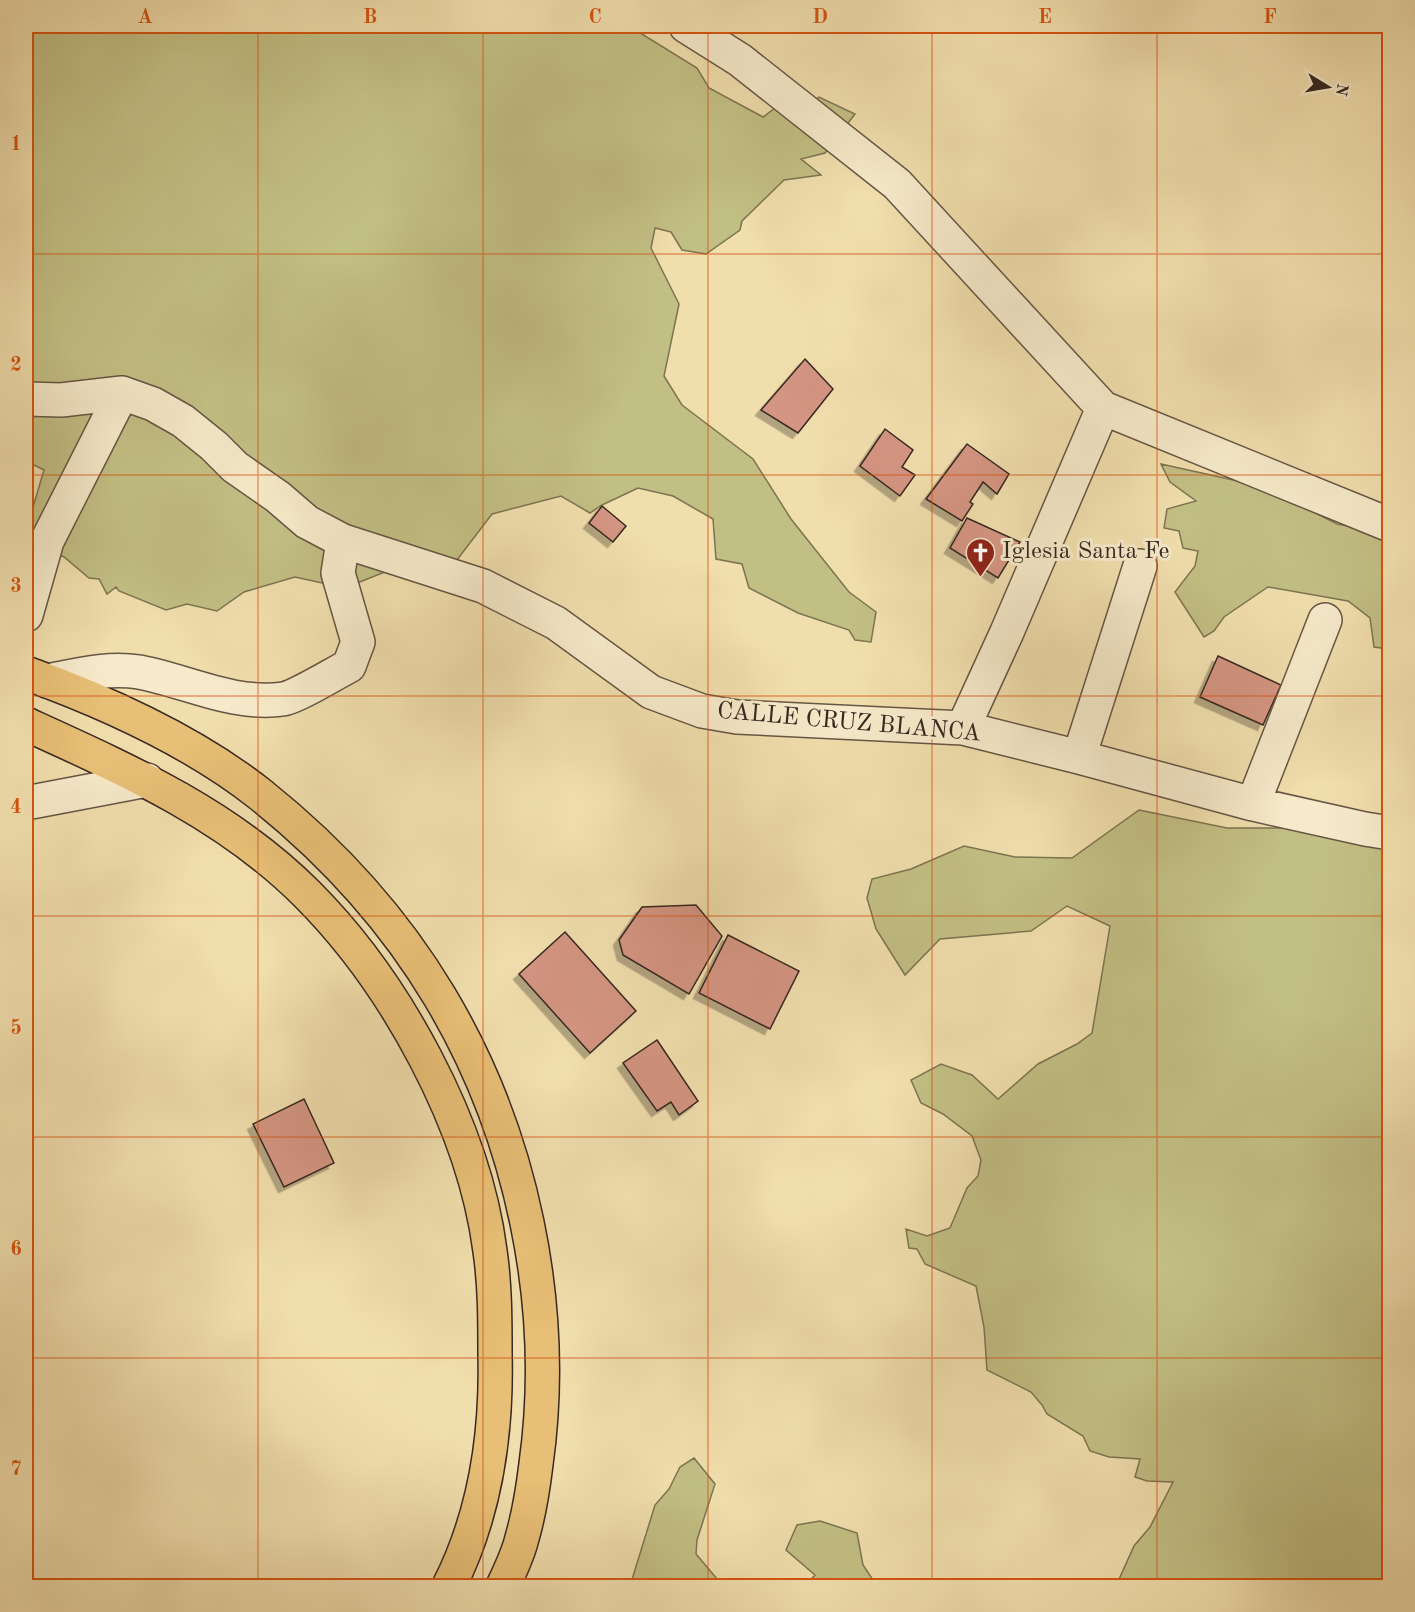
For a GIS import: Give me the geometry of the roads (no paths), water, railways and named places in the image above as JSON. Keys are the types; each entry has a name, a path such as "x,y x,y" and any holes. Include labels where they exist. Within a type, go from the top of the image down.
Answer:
{"main road":[{"path":"36,677 135,718 171,737 260,794 309,836 356,883 399,937 440,996 470,1052 507,1146 526,1221 538,1286 541,1318 543,1383 539,1444 522,1539 503,1587"},
{"path":"26,724 185,800 270,861 307,894 348,939 392,1001 424,1054 457,1126 472,1172 490,1248 493,1281 495,1370 492,1429 483,1488 467,1542 449,1587"}],"street":[{"path":"686,26 740,60 897,184 1103,408 1389,525"},
{"path":"26,615 36,546 122,393"},
{"name":"CALLE CRUZ BLANCA","path":"26,399 61,400 122,393 153,404 183,421 235,466 278,496 307,522 343,541 483,586 556,624 651,692 702,711 737,717 963,728 1253,804 1389,833"},
{"path":"963,728 1007,632 1103,408"},
{"path":"36,677 114,670 164,678 238,698 286,699 349,666 358,642 338,573 343,541"},
{"path":"1079,757 1140,566"},
{"path":"1253,804 1325,620"},
{"path":"26,803 147,780"}],"place":[{"name":"Iglesia Santa Fe","path":"981,578"}]}
